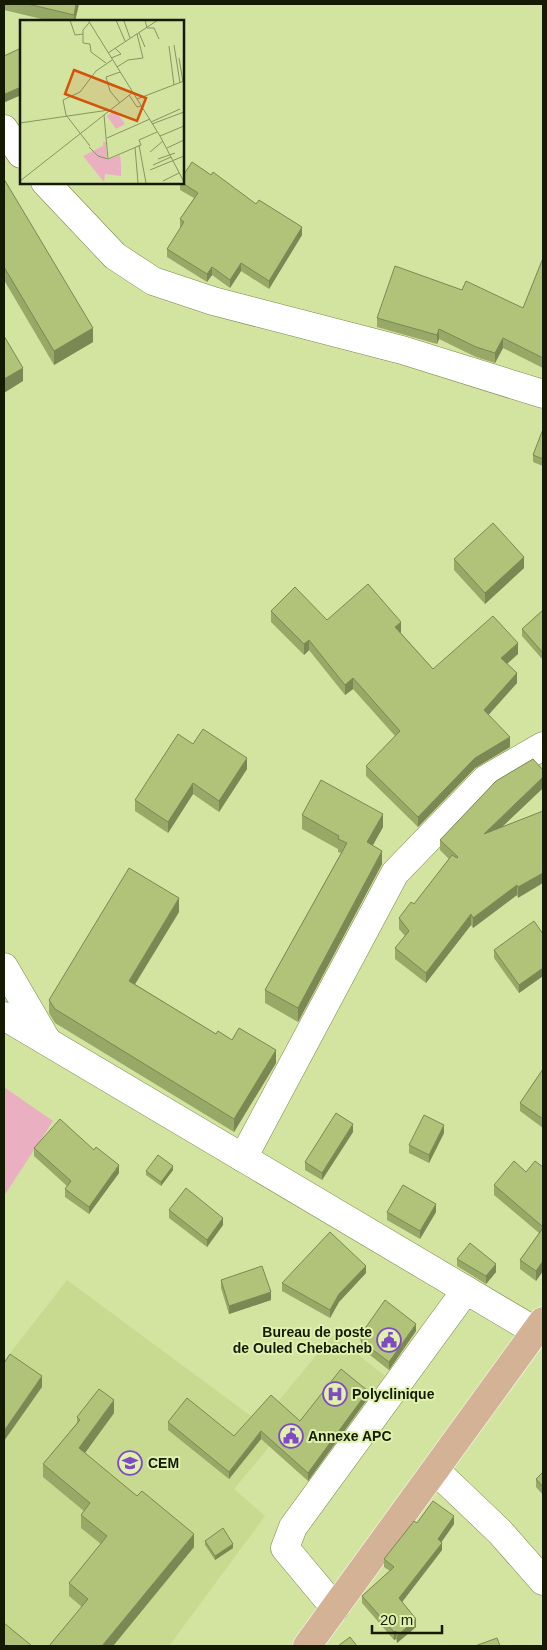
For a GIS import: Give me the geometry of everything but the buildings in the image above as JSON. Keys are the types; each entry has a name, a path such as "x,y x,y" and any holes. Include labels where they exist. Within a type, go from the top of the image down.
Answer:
{"main road":[{"path":"307,1646 436,1471 539,1326"}],"street":[{"path":"4,129 20,153"},
{"path":"47,184 115,256 154,281 214,301 402,350 543,394"},
{"path":"243,1158 395,873 486,779 543,746"},
{"path":"4,967 47,1042"},
{"path":"4,1016 466,1290 539,1326"},
{"path":"335,1608 284,1548 293,1527 466,1290"},
{"path":"436,1471 500,1532 543,1581"}],"shaded area":[{"path":"4,1087 53,1121 4,1196"},
{"name":"CEM","path":"67,1280 278,1436 234,1489 265,1516 169,1646 4,1646 4,1361"},
{"name":"Polyclinique","path":"333,1335 395,1384 338,1454 276,1404"}],"place":[{"name":"Bureau de poste de Ouled Chebacheb","path":"389,1340"},
{"name":"Polyclinique","path":"335,1394"},
{"name":"Annexe APC","path":"291,1436"},
{"name":"CEM","path":"130,1463"}]}
